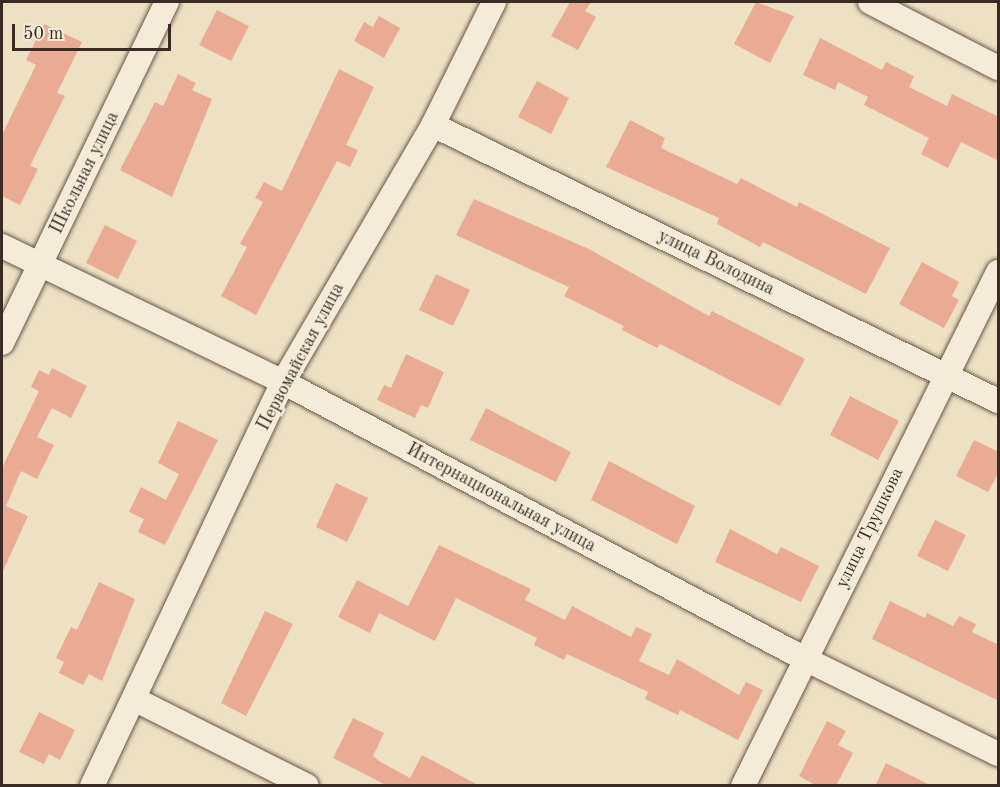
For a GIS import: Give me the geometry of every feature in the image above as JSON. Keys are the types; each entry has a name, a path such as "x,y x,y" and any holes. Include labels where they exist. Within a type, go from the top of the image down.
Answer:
{"street":[{"name":"Школьная улица","path":"2,343 167,2"},
{"name":"Первомайская улица","path":"92,786 136,700 283,382 433,125 494,2"},
{"path":"870,2 999,68"},
{"name":"улица Володина","path":"433,125 999,401"},
{"name":"Интернациональная улица","path":"2,246 283,382 805,659 999,754"},
{"name":"улица Трушкова","path":"743,786 945,376 999,272"},
{"path":"136,700 307,786"}],"building":[{"path":"570,2 591,2 585,11 596,17 578,50 551,36"},
{"path":"756,2 794,16 770,63 734,44"},
{"path":"217,10 249,26 231,61 199,45"},
{"path":"379,16 400,28 384,58 354,41 364,22 373,27"},
{"path":"44,24 82,42 57,93 65,96 30,166 38,169 20,205 2,196 2,135 36,65 26,60"},
{"path":"820,38 882,70 886,62 914,76 909,87 947,106 952,94 999,117 999,161 961,142 948,168 921,154 929,138 864,105 868,97 838,82 835,90 803,75"},
{"path":"339,69 374,87 346,145 358,150 350,167 337,161 256,315 221,296 247,247 240,244 263,202 255,198 264,182 282,191"},
{"path":"178,74 196,83 192,90 212,99 172,197 120,170 155,102 163,106"},
{"path":"537,81 569,98 551,134 518,117"},
{"path":"630,120 665,138 661,148 737,184 741,178 797,207 799,202 890,248 866,294 763,242 760,247 717,224 719,218 606,167"},
{"path":"474,199 589,249 709,316 712,311 805,359 780,406 660,344 657,348 622,330 624,326 564,296 569,287 456,235"},
{"path":"105,225 137,241 118,279 86,263"},
{"path":"922,262 959,282 952,296 959,300 944,328 899,304"},
{"path":"436,274 470,290 453,326 419,310"},
{"path":"406,354 444,372 428,408 421,405 415,418 377,400 384,385 391,388"},
{"path":"52,368 87,386 71,418 52,408 37,437 54,445 37,479 21,471 6,506 28,516 2,573 2,468 39,391 31,387 39,370 49,375"},
{"path":"850,396 899,421 878,460 830,435"},
{"path":"486,408 571,452 556,482 470,440"},
{"path":"178,421 218,440 165,545 138,532 144,519 129,512 141,487 166,500 179,474 158,463"},
{"path":"974,440 999,452 999,472 988,492 956,476"},
{"path":"609,461 695,506 677,544 591,500"},
{"path":"336,483 368,498 347,542 316,527"},
{"path":"935,520 966,535 948,571 917,556"},
{"path":"730,529 777,554 781,547 819,566 801,602 715,562"},
{"path":"439,545 531,589 525,600 565,620 572,606 631,637 636,627 652,634 639,661 669,675 677,659 739,695 746,682 763,690 738,740 680,710 678,715 645,699 648,692 567,654 564,660 534,645 537,638 456,598 435,641 379,613 370,633 338,617 357,580 408,606"},
{"path":"99,582 135,599 102,681 89,674 83,685 59,673 64,662 56,658 71,627 77,630"},
{"path":"890,601 925,618 927,613 953,626 959,616 976,624 972,632 999,645 999,701 872,639"},
{"path":"265,611 293,624 246,716 221,703"},
{"path":"39,712 75,730 60,760 49,754 44,764 19,752"},
{"path":"353,718 384,733 373,756 410,778 422,755 480,786 388,786 333,758"},
{"path":"827,721 846,731 838,745 853,753 836,786 817,786 799,776"},
{"path":"886,763 932,786 875,786"}]}
